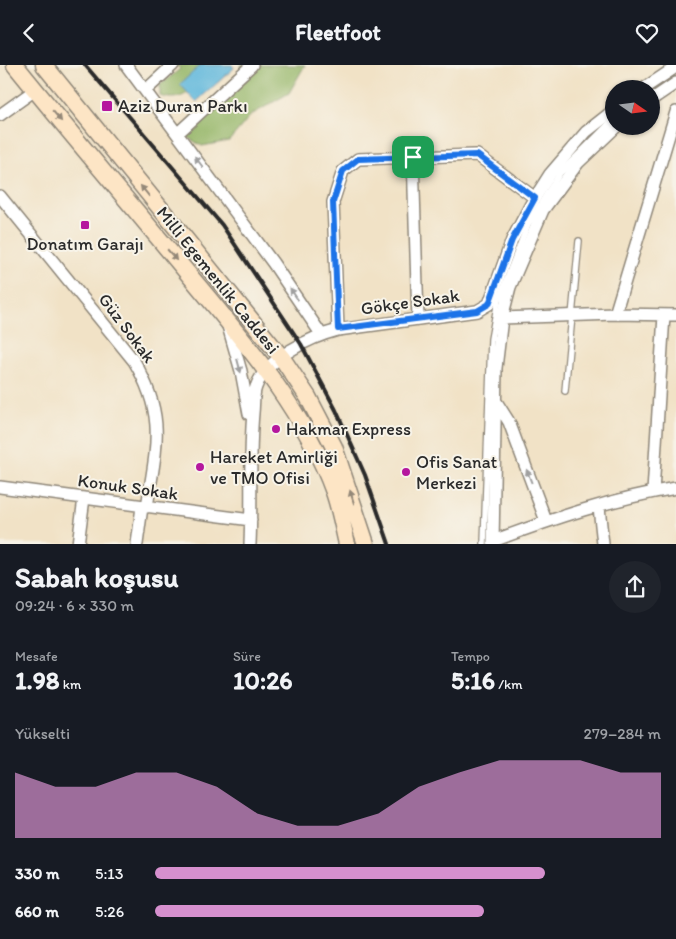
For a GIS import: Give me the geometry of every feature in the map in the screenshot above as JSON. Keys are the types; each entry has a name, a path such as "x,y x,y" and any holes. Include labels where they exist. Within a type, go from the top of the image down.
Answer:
{"main road":[{"name":"Milli Egemenlik Caddesi","path":"15,65 226,319 265,371 294,413 317,454 334,493 347,544"},
{"name":"Milli Egemenlik Caddesi","path":"44,65 282,358 308,397 334,447 366,544"}],"street":[{"path":"126,65 273,263 321,335"},
{"path":"146,90 173,65"},
{"path":"178,133 252,65"},
{"path":"656,80 676,67"},
{"path":"660,94 676,83"},
{"path":"0,115 35,90"},
{"path":"616,314 676,112"},
{"path":"338,329 333,202 343,171 358,159 477,155 535,198 550,174 586,132 605,117"},
{"path":"608,135 578,163 543,210 510,287 502,318 496,368 490,543 546,521 653,492 676,488"},
{"path":"413,157 418,319"},
{"name":"Güz Sokak","path":"0,196 134,361 150,391 158,428 137,544"},
{"name":"Gökçe Sokak","path":"265,371 301,344 338,329 477,311 489,304 512,240 535,198"},
{"path":"502,318 673,314 653,492"},
{"path":"226,319 241,371 252,429"},
{"path":"250,544 252,429 255,387 265,371"},
{"path":"496,403 509,422 546,521"},
{"name":"Konuk Sokak","path":"0,487 251,520"},
{"path":"78,544 84,498"},
{"path":"599,507 603,544"}],"lane":[{"path":"660,83 676,73"},
{"path":"490,543 491,339 498,301 528,224 556,180 605,126"},
{"path":"565,391 579,241"}],"green space":[{"path":"164,65 204,65 202,73 189,92 183,96 169,98 160,96 160,85 180,69 178,66 163,67"},
{"path":"241,65 305,65 289,93 251,115 229,141 202,146 185,136 193,114 242,79"}],"water":[{"path":"201,65 232,65 234,68 196,102 180,84"}],"railway":[{"path":"85,65 222,225 301,344 336,410 365,475 389,544"}],"place":[{"name":"Aziz Duran Parkı","path":"107,106"},
{"name":"Donatım Garajı","path":"85,225"},
{"name":"Hakmar Express","path":"276,429"},
{"name":"Hareket Amirliği ve TMO Ofisi","path":"200,467"},
{"name":"Ofis Sanat Merkezi","path":"406,472"}],"route":[{"path":"477,155 535,198 512,240 489,304 477,311 338,329 333,202 343,171 358,159 413,157 477,155"}]}
